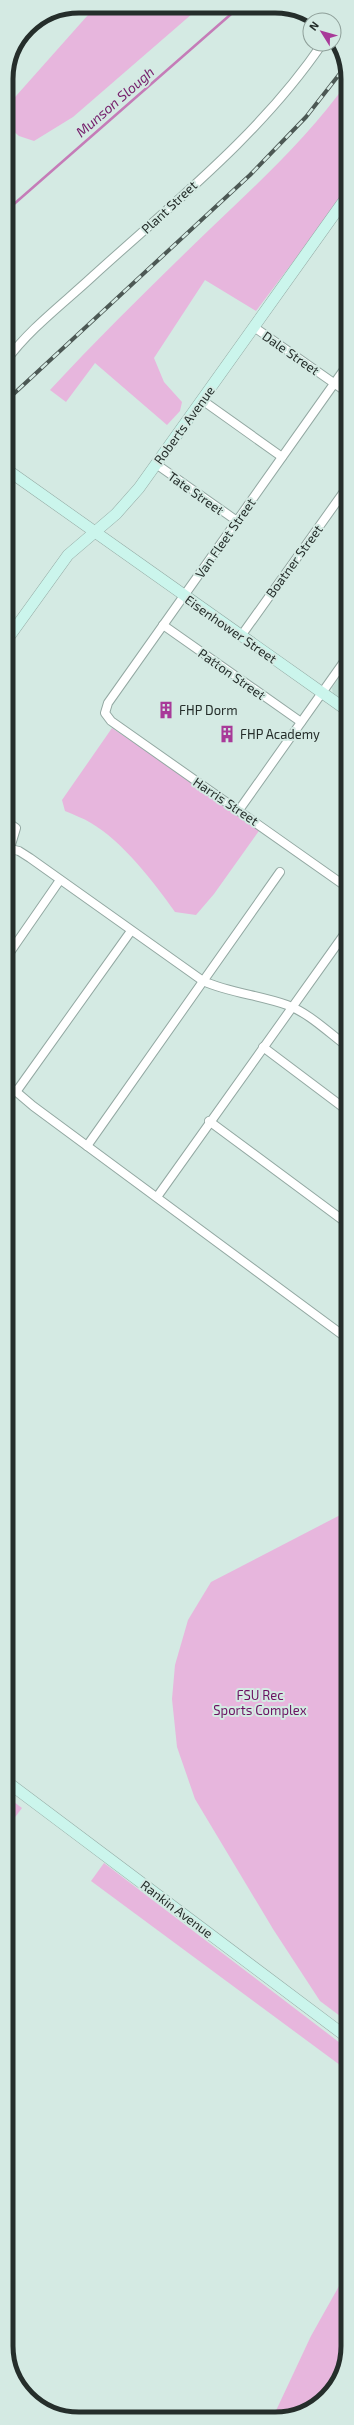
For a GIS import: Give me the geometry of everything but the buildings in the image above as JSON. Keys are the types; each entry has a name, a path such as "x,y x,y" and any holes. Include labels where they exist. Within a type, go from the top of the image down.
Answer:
{"street":[{"name":"Plant Street","path":"13,354 40,325 248,132 296,78 316,52"},
{"name":"Roberts Avenue","path":"13,632 68,555 94,531 116,514 156,464 341,204"},
{"name":"Dale Street","path":"254,326 341,388"},
{"name":"Van Fleet Street","path":"105,713 108,702 341,374"},
{"path":"202,400 282,457"},
{"name":"Tate Street","path":"156,464 237,521"},
{"name":"Eisenhower Street","path":"13,474 341,706"},
{"name":"Boatner Street","path":"241,636 341,496"},
{"path":"115,546 109,533 116,514"},
{"name":"Patton Street","path":"163,625 301,722"},
{"path":"239,810 341,666"},
{"name":"Harris Street","path":"105,713 111,721 341,883"},
{"path":"13,826 16,828 13,836"},
{"path":"13,850 30,858 203,981 291,1007 310,1018 341,1042"},
{"path":"87,1146 280,872"},
{"path":"13,948 60,880"},
{"path":"16,1092 131,931"},
{"path":"157,1197 209,1120 341,939"},
{"path":"262,1047 341,1106"},
{"path":"13,1089 87,1146 341,1334"},
{"path":"209,1120 341,1219"},
{"name":"Rankin Avenue","path":"13,1786 341,2033"}],"shaded area":[{"path":"341,675 341,700 333,694 332,688"}],"green space":[{"path":"90,13 193,13 73,117 34,141 19,136 13,131 13,99"},
{"path":"341,91 341,198 256,311 205,280 154,358 164,382 182,402 180,411 167,425 95,363 66,402 50,390 129,308 283,158 333,102"},
{"path":"112,728 261,828 214,894 196,915 175,912 147,875 126,851 103,831 91,823 65,811 62,800"},
{"name":"FSU Rec Sports Complex","path":"341,1515 341,2017 320,2001 273,1929 195,1799 177,1747 172,1699 175,1665 188,1620 211,1582"},
{"path":"13,1801 22,1808 13,1820"},
{"path":"104,1863 341,2044 341,2066 91,1881"},
{"path":"341,2282 341,2346 340,2359 336,2372 322,2393 312,2401 292,2410 275,2412 311,2336"}],"waterway":[{"name":"Munson Slough","path":"13,205 232,13"}],"railway":[{"path":"13,395 250,175 306,117 341,72"}],"place":[{"name":"FHP Dorm","path":"166,710"},
{"name":"FHP Academy","path":"227,734"}]}
